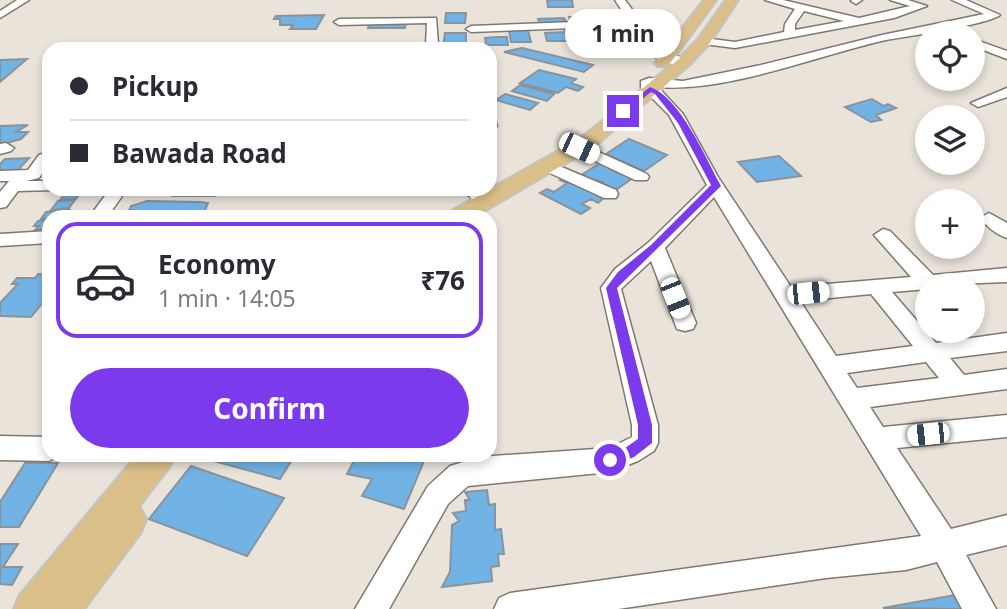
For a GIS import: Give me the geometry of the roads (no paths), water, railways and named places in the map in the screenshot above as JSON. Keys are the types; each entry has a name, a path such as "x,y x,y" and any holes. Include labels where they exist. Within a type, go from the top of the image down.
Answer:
{"main road":[{"path":"676,59 710,0"},
{"path":"497,194 579,148 676,59 704,41 732,0"},
{"path":"497,182 580,139 651,84"},
{"path":"458,210 473,196"},
{"path":"470,210 493,196"},
{"path":"34,609 152,462"},
{"path":"59,609 174,462"}],"street":[{"path":"0,15 24,0"},
{"path":"620,0 635,19 642,41 653,51 676,59"},
{"path":"769,0 857,22"},
{"path":"704,41 735,45 857,22 922,6 895,0"},
{"path":"957,0 1001,18"},
{"path":"789,35 790,24 801,7"},
{"path":"467,14 470,33 635,19"},
{"path":"546,16 635,19"},
{"path":"981,21 1001,18"},
{"path":"339,22 432,20 432,42"},
{"path":"651,84 682,85 762,69 915,32"},
{"path":"985,47 1007,55"},
{"path":"651,84 682,122 716,186 943,544 980,609"},
{"path":"978,103 1006,93"},
{"path":"579,148 641,177"},
{"path":"12,179 33,176 42,162"},
{"path":"544,166 610,194"},
{"path":"12,179 42,185"},
{"path":"0,203 12,179"},
{"path":"371,609 438,495 460,475 479,470 610,460 645,443 645,425 611,288 622,274 655,247 716,186"},
{"path":"989,218 1007,232"},
{"path":"883,235 919,273"},
{"path":"0,240 42,237"},
{"path":"655,247 685,323"},
{"path":"985,277 1007,275"},
{"path":"787,295 915,283"},
{"path":"876,287 959,385"},
{"path":"829,366 1007,342"},
{"path":"850,399 1007,379"},
{"path":"876,439 1007,426"},
{"path":"0,449 42,449"},
{"path":"510,609 826,563 906,555 1007,530"}]}
